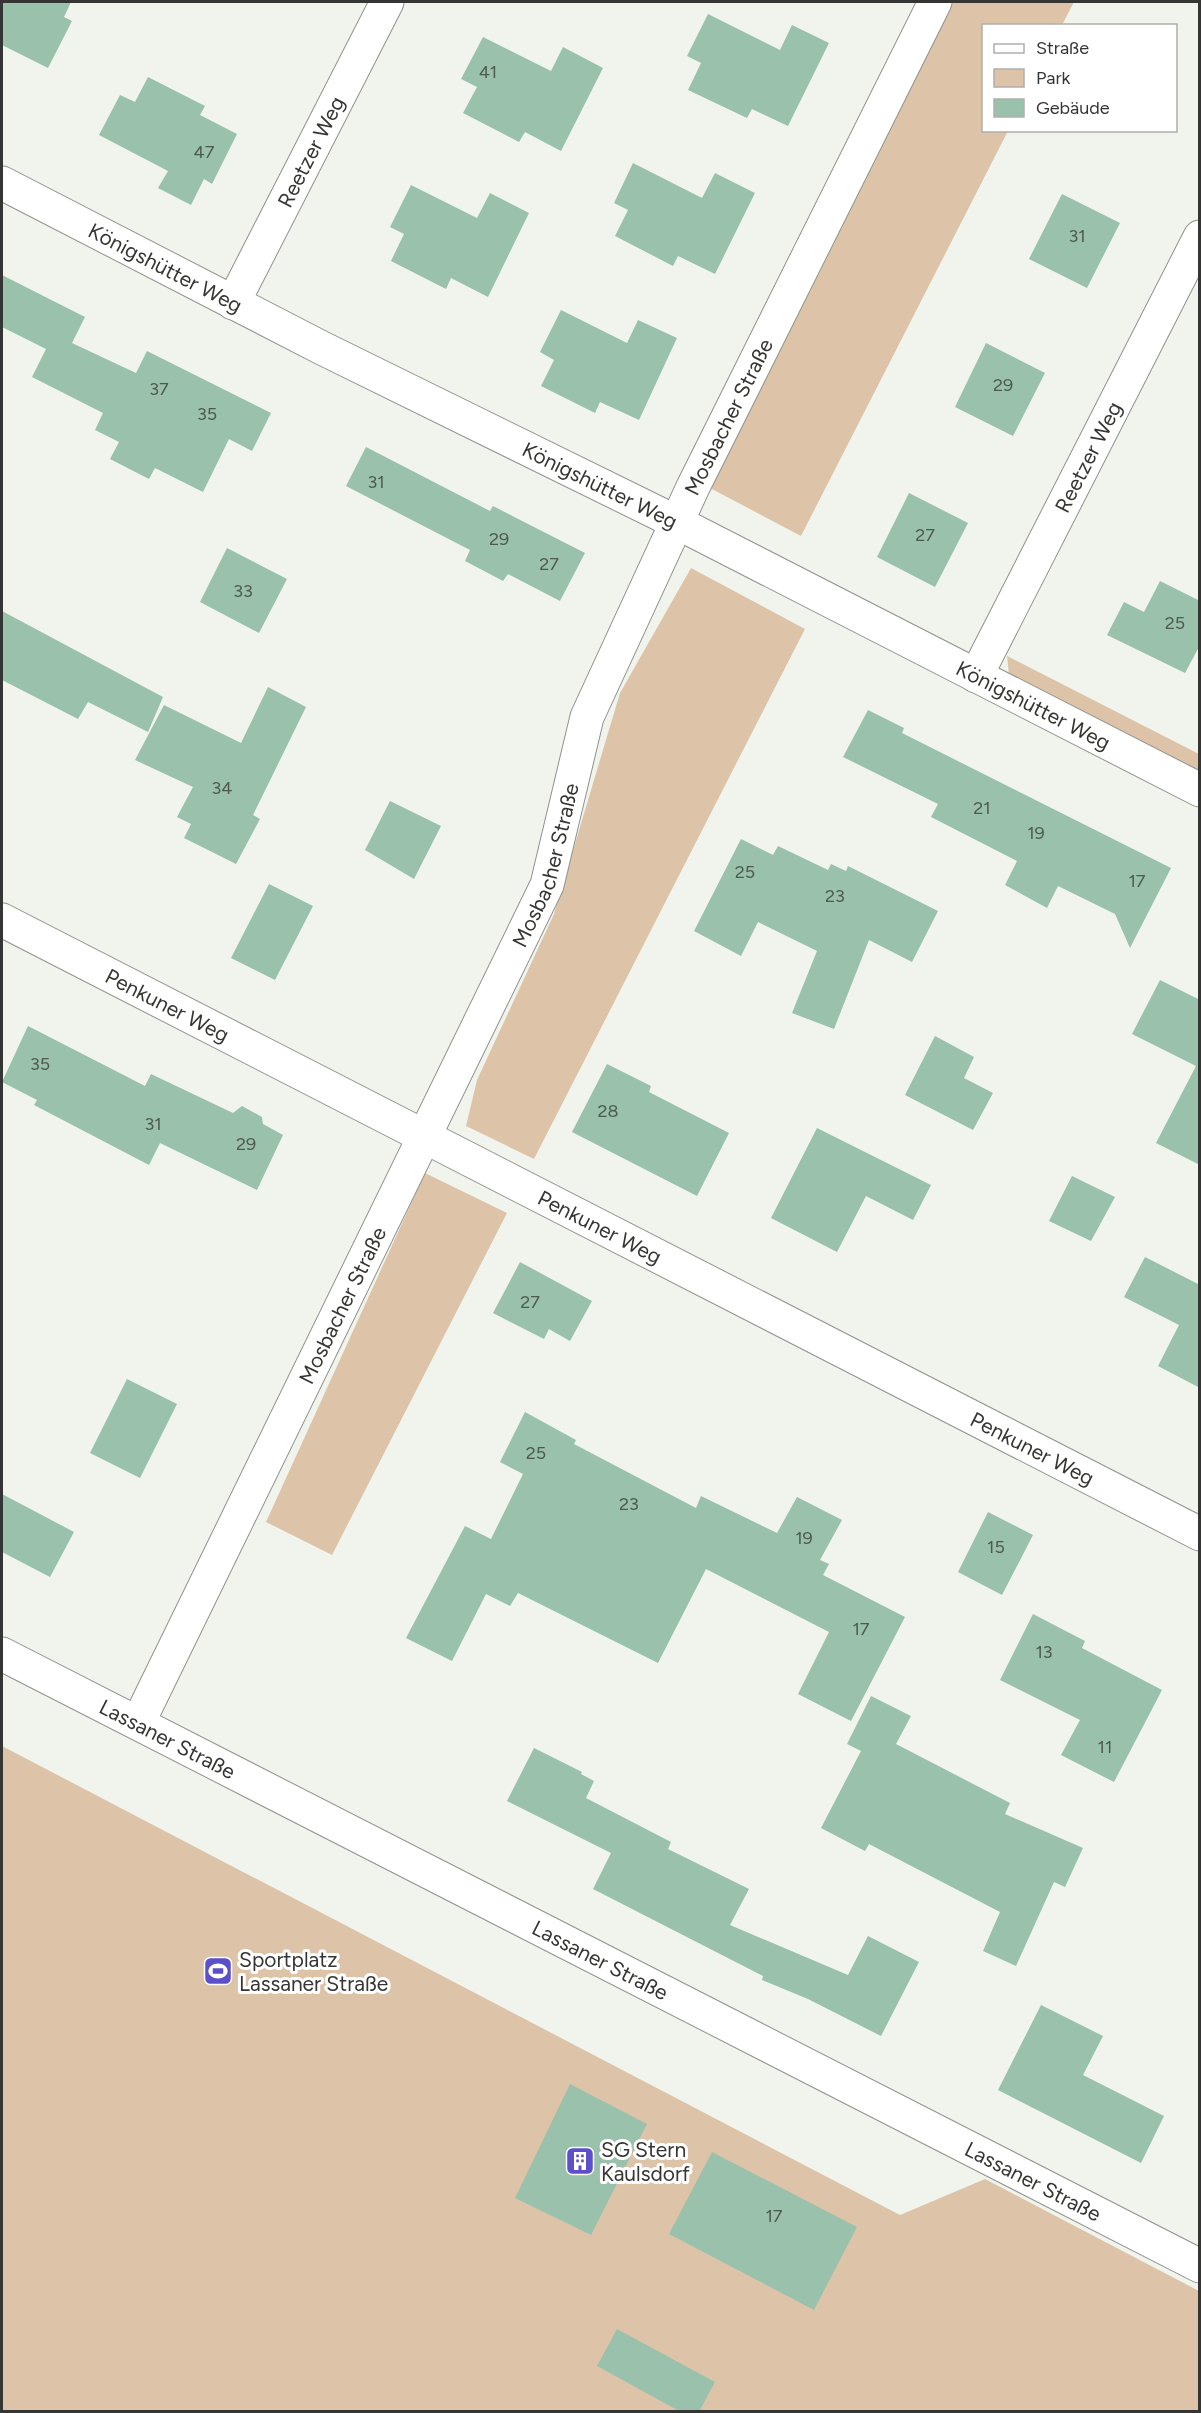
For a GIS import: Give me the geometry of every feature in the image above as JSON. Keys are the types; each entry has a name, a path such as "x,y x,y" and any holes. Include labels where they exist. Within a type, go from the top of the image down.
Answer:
{"street":[{"name":"Reetzer Weg","path":"233,303 387,2"},
{"name":"Mosbacher Straße","path":"138,1723 548,885 587,717 678,523 935,2"},
{"name":"Königshütter Weg","path":"2,183 233,303 678,523 1200,790"},
{"name":"Reetzer Weg","path":"976,676 1200,237"},
{"name":"Penkuner Weg","path":"2,920 1200,1534"},
{"name":"Lassaner Straße","path":"2,1654 1200,2266"}],"green space":[{"path":"949,2 1074,2 1063,24 982,24 982,132 1007,132 801,536 710,488"},
{"path":"691,568 805,629 534,1159 466,1126 477,1080 554,914 620,693"},
{"path":"1007,656 1199,754 1199,773 1009,675"},
{"path":"425,1173 507,1213 332,1555 266,1522"},
{"name":"Sportplatz Lassaner Straße","path":"2,1746 900,2215 985,2179 1199,2291 1199,2411 2,2411"}],"building":[{"path":"2,2 71,2 64,17 72,21 48,68 2,45"},
{"path":"708,14 780,50 792,25 829,43 788,126 752,109 747,118 688,90 701,63 687,56"},
{"path":"483,37 551,71 563,47 603,68 561,151 525,132 519,142 463,113 477,87 461,79"},
{"path":"148,77 205,106 200,115 237,134 212,184 204,179 191,205 158,188 168,171 99,135 120,95 135,102"},
{"path":"633,163 702,198 715,173 755,193 715,274 678,256 673,266 615,236 628,210 614,203"},
{"path":"411,185 477,218 490,193 529,213 488,297 451,278 446,289 391,261 404,234 390,227"},
{"path":"1062,194 1120,223 1087,288 1029,259"},
{"path":"2,275 85,317 72,343 136,373 147,351 271,413 252,451 229,439 203,492 155,468 149,479 110,459 119,442 95,430 103,413 32,377 46,349 2,327"},
{"path":"561,310 627,343 638,320 677,338 639,420 600,402 595,413 541,386 554,360 540,352"},
{"path":"986,343 1045,373 1013,436 955,407"},
{"path":"366,447 490,511 493,506 585,553 560,601 508,574 503,581 465,561 470,550 346,486"},
{"path":"909,493 968,523 935,587 877,557"},
{"path":"227,548 287,579 259,633 200,602"},
{"path":"1160,581 1200,601 1200,645 1185,673 1107,635 1124,602 1144,612"},
{"path":"2,611 163,697 148,732 88,702 78,719 2,680"},
{"path":"268,687 306,707 253,815 260,819 236,864 184,838 191,824 177,817 193,787 135,760 164,705 241,743"},
{"path":"868,710 904,728 902,733 1171,868 1130,948 1115,914 1058,886 1047,908 1005,885 1017,861 931,817 938,804 843,757"},
{"path":"390,801 441,826 414,879 365,850"},
{"path":"741,839 773,855 778,846 828,870 831,864 846,871 848,866 938,911 912,962 869,940 834,1029 792,1013 817,951 758,922 741,956 694,931"},
{"path":"269,884 313,906 275,980 231,958"},
{"path":"1160,980 1200,1000 1200,1165 1156,1143 1196,1066 1132,1034"},
{"path":"28,1026 145,1086 151,1074 233,1113 242,1106 262,1117 263,1124 283,1135 257,1190 160,1143 149,1165 34,1105 37,1100 2,1082"},
{"path":"935,1036 974,1057 964,1078 993,1093 973,1130 905,1095"},
{"path":"607,1064 651,1086 649,1092 729,1133 697,1196 572,1132"},
{"path":"817,1128 931,1185 913,1220 866,1196 837,1252 771,1218"},
{"path":"1072,1176 1115,1197 1091,1241 1049,1221"},
{"path":"1145,1257 1200,1285 1200,1388 1158,1366 1179,1325 1124,1297"},
{"path":"520,1262 592,1301 570,1341 549,1329 544,1339 493,1313"},
{"path":"127,1379 177,1404 140,1478 90,1453"},
{"path":"525,1412 576,1440 574,1444 696,1508 701,1496 777,1533 797,1497 842,1520 820,1560 829,1564 823,1575 905,1617 851,1721 798,1694 829,1632 706,1569 658,1663 518,1593 510,1606 486,1594 452,1661 406,1638 465,1526 491,1539 523,1474 500,1462"},
{"path":"2,1494 74,1532 50,1577 2,1552"},
{"path":"988,1512 1033,1535 1002,1595 958,1572"},
{"path":"1033,1614 1085,1641 1082,1648 1162,1690 1114,1782 1061,1755 1080,1720 1000,1680"},
{"path":"871,1696 911,1716 896,1744 1010,1803 1005,1814 1083,1848 1065,1887 1054,1882 1016,1966 983,1951 1000,1912 869,1844 865,1851 821,1828 861,1751 847,1744"},
{"path":"534,1748 582,1772 581,1774 594,1781 586,1798 671,1842 668,1849 749,1889 730,1925 848,1975 868,1936 919,1962 881,2036 808,1999 762,1980 763,1976 593,1889 611,1853 507,1801"},
{"path":"1041,2005 1103,2036 1083,2075 1164,2116 1141,2163 998,2090"},
{"name":"SG Stern Kaulsdorf","path":"570,2084 647,2124 591,2235 515,2198"},
{"path":"712,2152 857,2227 814,2310 669,2234"},
{"path":"617,2329 715,2382 699,2412 681,2412 597,2366"}],"place":[{"name":"Sportplatz Lassaner Straße","path":"218,1971"},
{"name":"SG Stern Kaulsdorf","path":"580,2161"}]}
